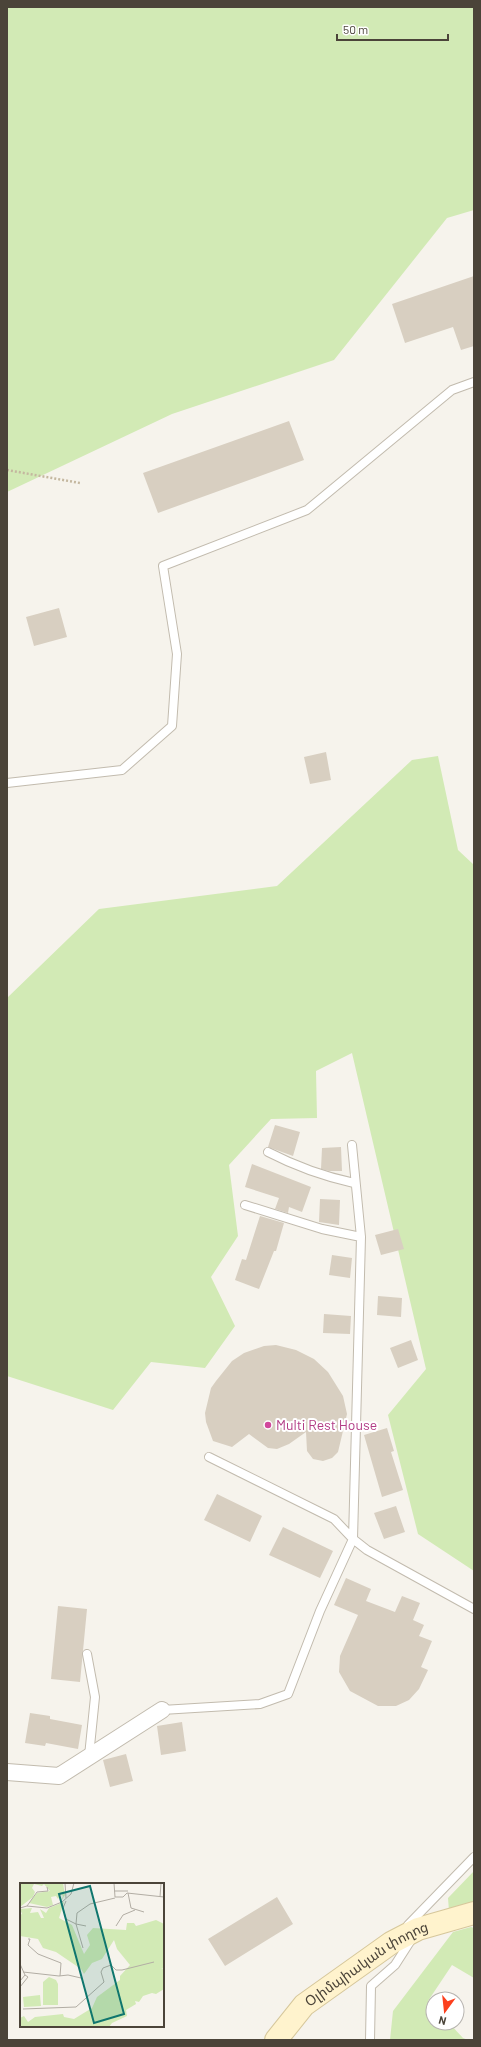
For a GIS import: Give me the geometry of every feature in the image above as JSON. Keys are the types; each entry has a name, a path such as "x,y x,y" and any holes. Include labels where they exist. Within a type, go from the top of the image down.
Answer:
{"street":[{"path":"7,1772 59,1776 162,1710"},
{"name":"Օլիմպիական փողոց","path":"276,2040 304,2005 391,1943 418,1929 474,1913"}],"lane":[{"path":"7,783 122,770 172,726 177,654 163,566 307,510 452,390 474,382"},
{"path":"162,1710 260,1704 288,1694 320,1611 353,1539 361,1236 354,1183 352,1145"},
{"path":"268,1152 299,1168 329,1178 354,1183"},
{"path":"245,1204 322,1230 361,1236"},
{"path":"209,1458 334,1519 353,1539 367,1550 474,1610"},
{"path":"87,1654 95,1697 89,1756"},
{"path":"391,1943 474,1857"},
{"path":"370,2040 371,1986 395,1965 418,1929"}],"path":[{"path":"7,470 80,483"}],"green space":[{"path":"7,7 474,7 474,210 447,218 334,360 172,414 7,492"},
{"path":"438,756 458,850 474,865 474,1571 418,1534 388,1415 426,1369 352,1053 316,1071 317,1118 271,1119 229,1165 238,1236 211,1277 235,1326 205,1368 151,1362 113,1410 7,1376 7,998 99,909 277,886 412,760"},
{"path":"474,1871 474,1907 449,1911 448,1898"},
{"path":"471,1927 474,1928 474,1978 452,1965 435,1991 425,1991 425,2031 456,2031 463,2038 468,2040 390,2040 393,2011 453,1932"}],"building":[{"path":"474,276 474,346 461,350 453,327 405,343 392,304"},
{"path":"289,421 304,460 158,513 143,473"},
{"path":"59,608 67,637 34,646 26,617"},
{"path":"326,752 331,780 310,784 304,757"},
{"path":"275,1125 300,1132 293,1156 268,1147"},
{"path":"341,1147 342,1171 329,1171 321,1169 322,1148"},
{"path":"252,1164 311,1187 302,1212 289,1207 288,1213 275,1209 279,1198 245,1187"},
{"path":"320,1199 340,1200 339,1225 319,1222"},
{"path":"260,1216 284,1223 276,1251 274,1251 259,1289 235,1280 242,1259 246,1260"},
{"path":"398,1229 404,1249 381,1255 375,1235"},
{"path":"332,1255 352,1258 350,1278 329,1275"},
{"path":"378,1296 402,1298 401,1317 377,1315"},
{"path":"324,1314 351,1316 350,1334 323,1333"},
{"path":"411,1340 418,1360 398,1368 390,1348"},
{"path":"276,1345 296,1350 314,1359 328,1372 343,1396 347,1414 338,1452 332,1458 323,1461 313,1459 307,1451 306,1432 289,1444 277,1449 268,1448 249,1434 232,1447 213,1441 206,1422 205,1413 211,1388 232,1361 244,1353 264,1346"},
{"path":"387,1428 394,1451 391,1452 403,1490 382,1497 364,1435"},
{"path":"217,1494 262,1516 250,1542 204,1520"},
{"path":"396,1506 405,1532 384,1539 374,1513"},
{"path":"283,1527 333,1551 320,1578 269,1555"},
{"path":"346,1578 371,1589 366,1601 395,1612 402,1596 420,1603 413,1620 424,1625 419,1636 432,1641 421,1667 428,1670 419,1689 409,1700 396,1706 378,1706 350,1691 339,1672 340,1656 358,1615 334,1605"},
{"path":"58,1606 87,1609 80,1682 51,1679"},
{"path":"30,1713 50,1716 50,1719 82,1725 78,1749 46,1743 45,1746 25,1743"},
{"path":"182,1722 186,1751 161,1755 157,1726"},
{"path":"126,1754 133,1781 110,1787 103,1760"},
{"path":"277,1897 293,1924 225,1966 208,1939"}],"place":[{"name":"Multi Rest House","path":"268,1425"}]}
